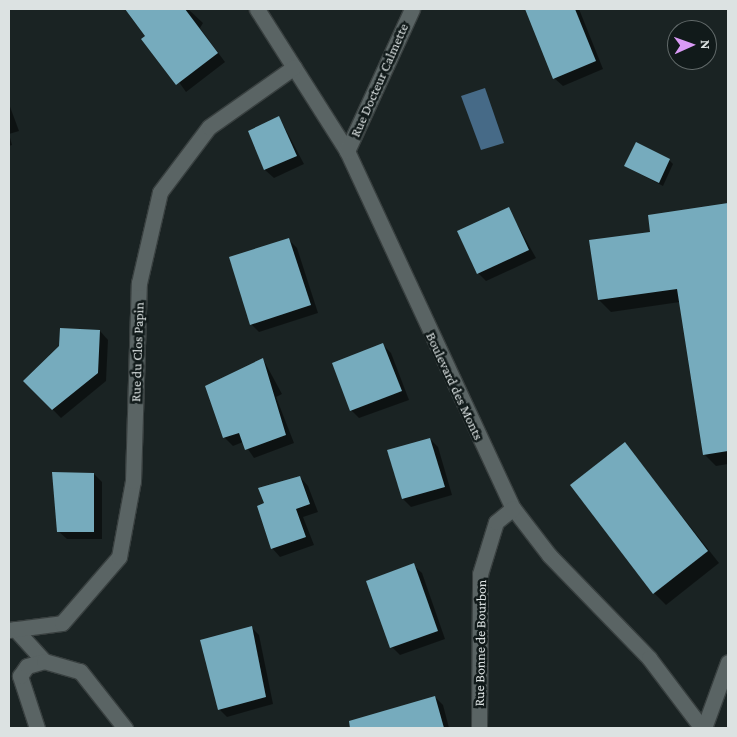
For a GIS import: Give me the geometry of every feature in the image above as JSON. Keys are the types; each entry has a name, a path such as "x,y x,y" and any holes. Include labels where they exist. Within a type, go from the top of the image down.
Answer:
{"street":[{"name":"Boulevard des Monts","path":"257,9 347,151 512,508 549,555 649,658 703,728"},
{"name":"Rue Docteur Calmette","path":"347,151 412,9"},
{"name":"Rue du Clos Papin","path":"12,630 62,622 119,557 134,481 139,283 160,192 209,127 294,67"},
{"name":"Rue Bonne de Bourbon","path":"479,728 480,574 496,522 512,508"},
{"path":"12,630 44,661 80,671 125,728"},
{"path":"37,728 20,676 27,666 44,661"},
{"path":"703,728 728,662"}],"water":[{"path":"485,88 504,143 481,150 461,96"}],"building":[{"path":"125,9 185,9 218,53 176,85 141,39 145,36"},
{"path":"525,9 575,9 596,61 553,79"},
{"path":"279,116 297,156 264,170 248,131"},
{"path":"636,142 670,159 659,183 624,166"},
{"path":"728,203 728,451 703,455 677,289 598,300 589,240 650,232 648,215"},
{"path":"509,207 529,250 477,274 457,231"},
{"path":"289,238 311,305 250,325 229,257"},
{"path":"60,328 100,330 98,373 52,410 23,381 59,346"},
{"path":"383,343 402,391 350,411 332,363"},
{"path":"263,358 286,435 245,450 239,433 223,438 205,386"},
{"path":"430,438 445,487 402,499 387,450"},
{"path":"625,442 708,551 653,594 570,485"},
{"path":"52,472 94,473 94,532 57,532"},
{"path":"300,476 310,504 296,509 306,537 271,549 257,506 264,503 258,488"},
{"path":"414,563 438,631 390,648 366,581"},
{"path":"252,626 266,697 218,710 200,640"},
{"path":"435,696 444,728 350,728 349,721"}]}
